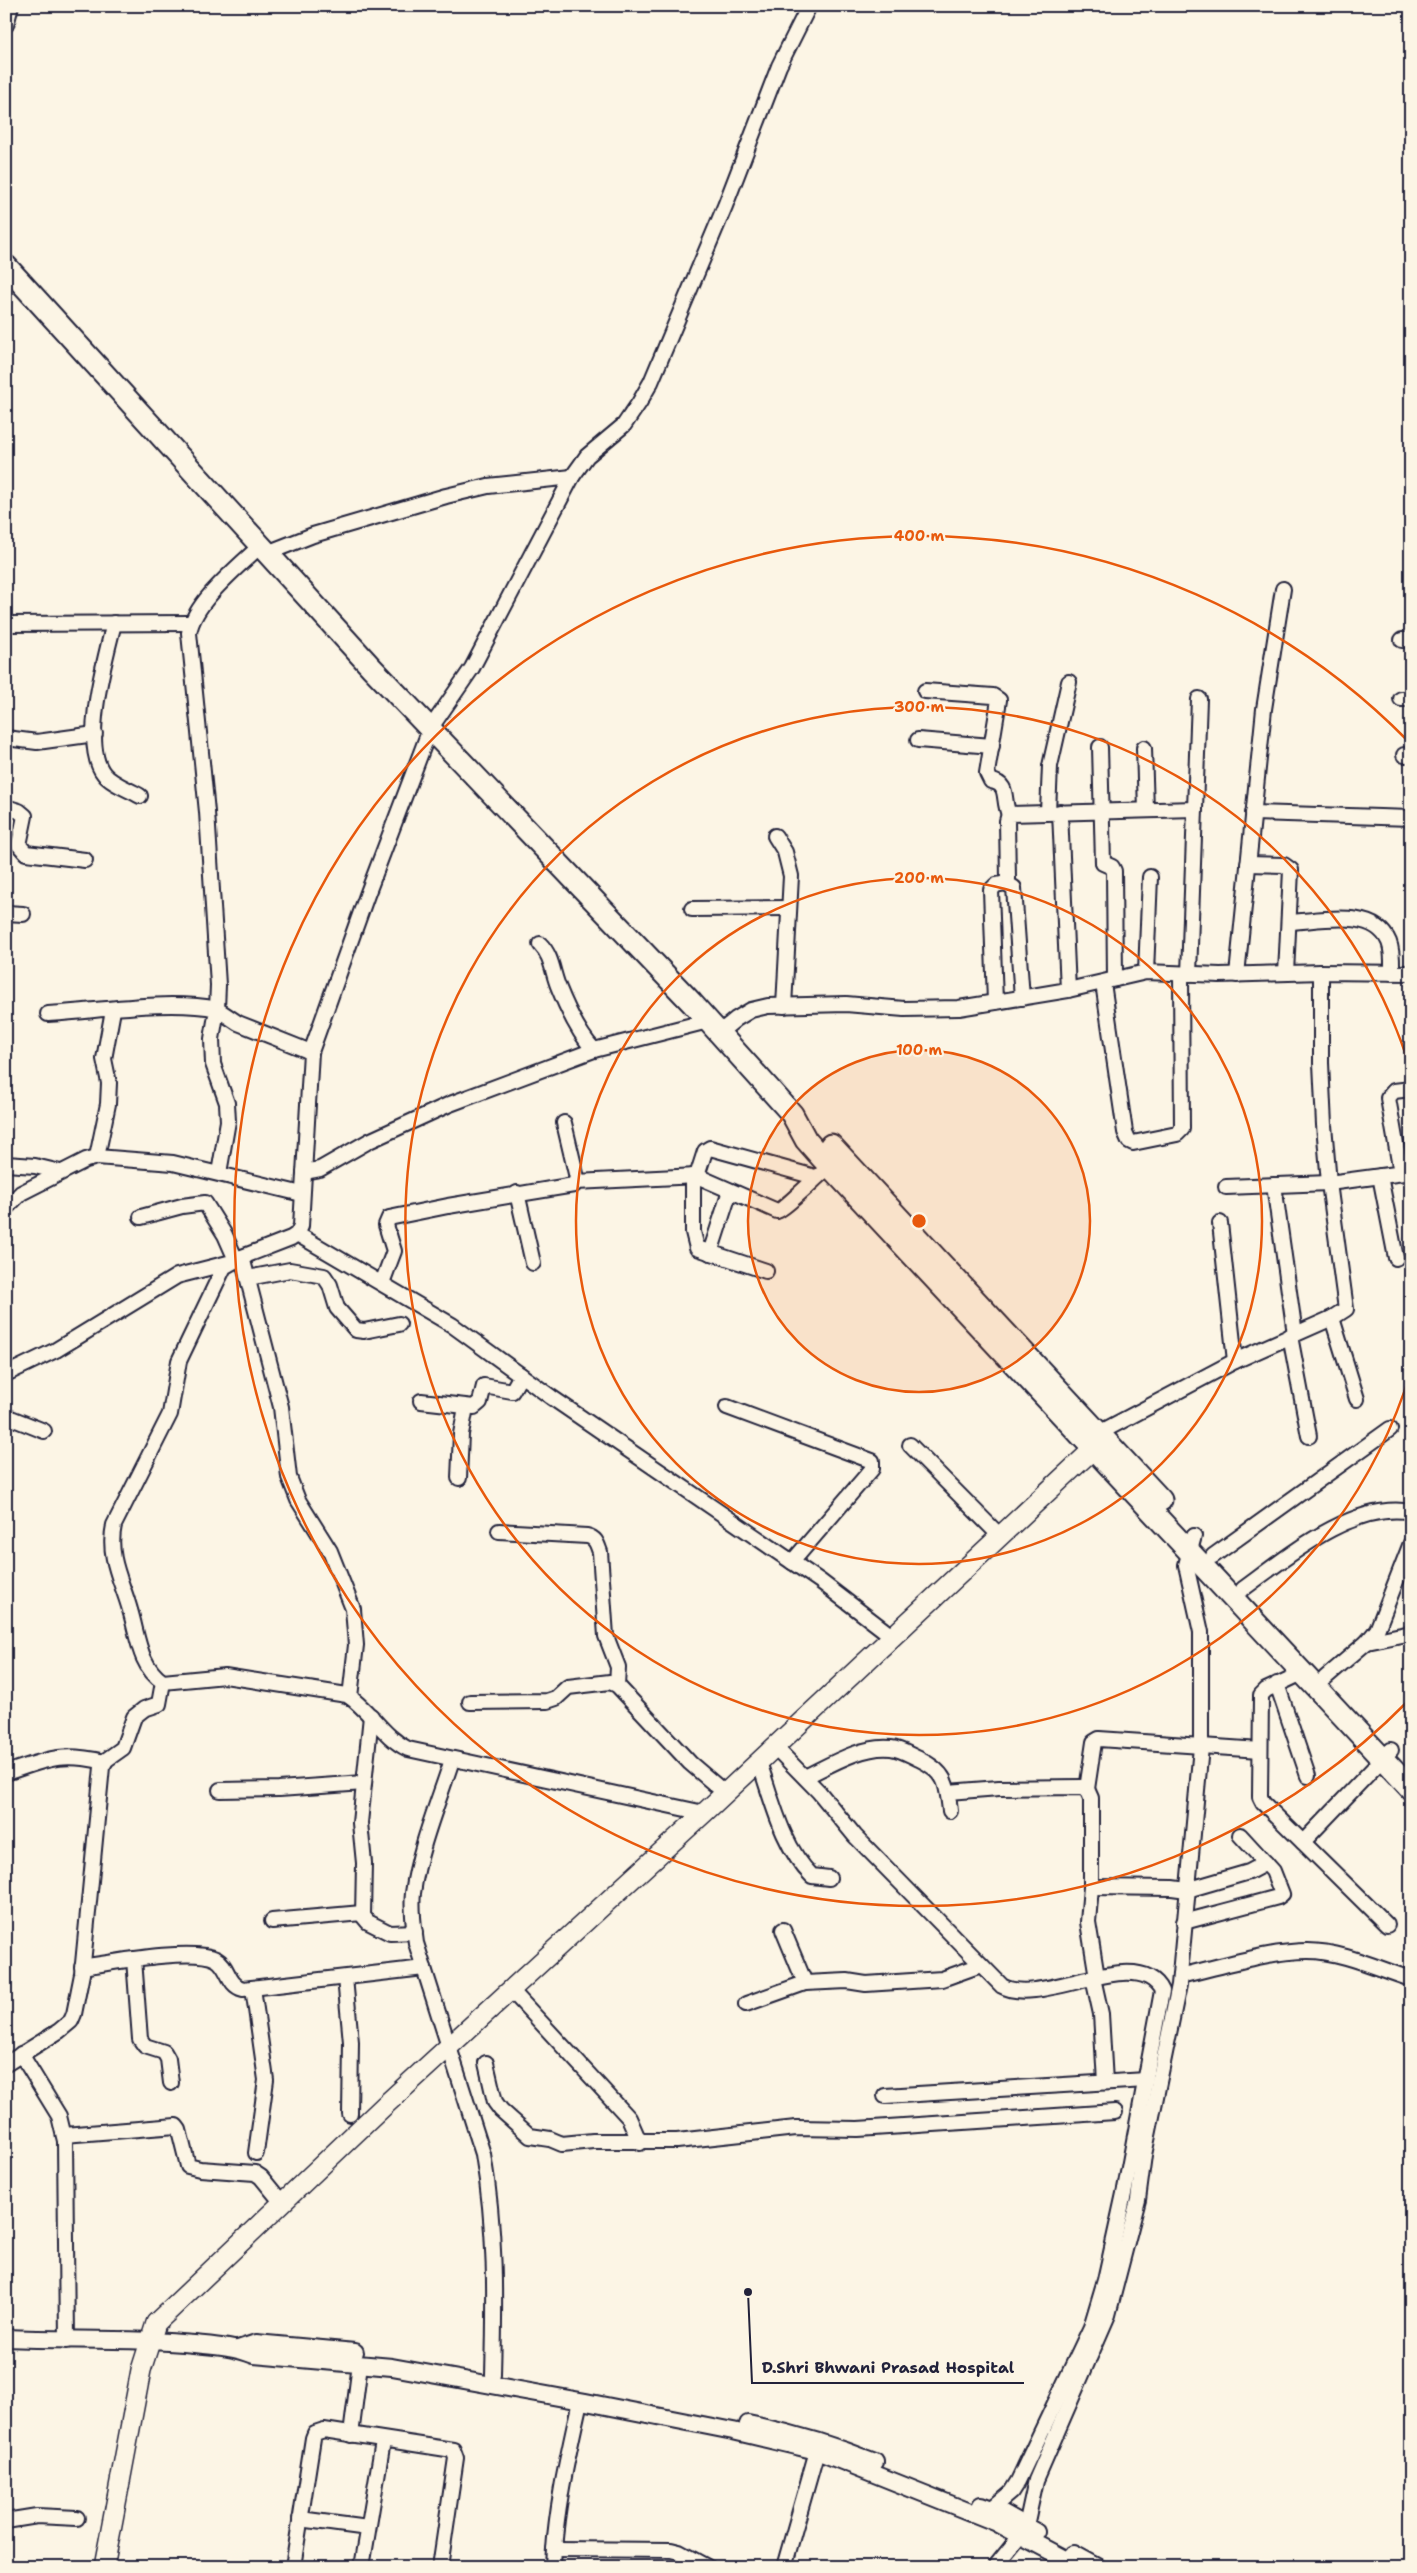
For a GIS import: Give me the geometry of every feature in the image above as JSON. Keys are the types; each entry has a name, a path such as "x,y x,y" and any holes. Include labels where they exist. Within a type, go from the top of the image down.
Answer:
{"main road":[{"path":"6,266 264,550 430,729 714,1027 792,1114 818,1132 1099,1440 1191,1543 1302,1673 1387,1755 1411,1770"},
{"path":"792,1114 823,1172 1099,1440"},
{"path":"104,2567 141,2370 156,2323 449,2046 759,1762 1000,1536 1099,1440"},
{"path":"1191,1543 1213,1556 1325,1678 1387,1755 1411,1789"}],"street":[{"path":"6,25 11,6"},
{"path":"6,1374 56,1350 177,1276 236,1260 297,1234 301,1226 311,1052 430,729 476,661 572,477 587,456 624,425 651,382 721,215 780,66 809,6"},
{"path":"219,1172 228,1121 227,1103 213,1064 212,1039 217,1009 218,985 207,812 193,692 189,633 191,623 214,592 264,550 446,496 488,486 572,477"},
{"path":"1229,975 1248,864 1264,709 1283,589"},
{"path":"114,623 98,689 94,722 97,762 103,773 114,782 140,796"},
{"path":"6,624 191,623"},
{"path":"1068,990 1050,766 1069,682"},
{"path":"925,691 996,698 1000,704 988,778 1004,787 1009,814 1007,821 1006,883"},
{"path":"1100,746 1103,863 1112,867 1114,871 1109,981 1125,1132 1129,1141 1133,1143 1177,1134 1182,1129 1185,974 1195,809 1199,698"},
{"path":"6,738 36,742 95,734"},
{"path":"918,740 992,746"},
{"path":"1144,748 1146,810"},
{"path":"6,807 19,811 25,816 19,845 26,853 85,860"},
{"path":"1009,814 1195,809"},
{"path":"1253,813 1411,818"},
{"path":"775,836 789,864 789,908 784,1006"},
{"path":"1248,864 1284,865 1291,870 1286,973"},
{"path":"1146,972 1150,877"},
{"path":"994,1002 991,890 996,885 1006,883 1014,888 1022,998"},
{"path":"692,909 789,908"},
{"path":"6,913 24,914"},
{"path":"1289,922 1349,919 1372,924 1382,932 1389,942 1392,973"},
{"path":"540,944 549,956 559,988 585,1038 594,1050"},
{"path":"304,1172 320,1169 370,1141 450,1104 594,1050 714,1027 751,1010 784,1006 846,1004 931,1010 1068,990 1146,972 1229,975 1321,972 1411,973"},
{"path":"1099,1440 1235,1361 1343,1313 1347,1304 1329,1183 1321,1062 1321,972"},
{"path":"48,1014 172,1006 203,1006 217,1009 238,1023 311,1052"},
{"path":"97,1157 110,1083 104,1058 113,1010"},
{"path":"1226,1187 1329,1183 1406,1172 1388,1098 1394,1092 1411,1089"},
{"path":"564,1122 576,1182"},
{"path":"766,1270 697,1248 694,1235 695,1176 705,1151 710,1148 823,1172"},
{"path":"6,1208 21,1193 60,1172 97,1157 173,1163 219,1172 302,1194"},
{"path":"6,1164 35,1166 60,1172"},
{"path":"382,1283 394,1251 386,1225 389,1218 517,1193 574,1185 576,1182 695,1176 781,1211 823,1172"},
{"path":"1380,1176 1396,1258"},
{"path":"1274,1185 1293,1335 1309,1436"},
{"path":"710,1253 730,1191"},
{"path":"517,1193 533,1263"},
{"path":"141,1217 182,1206 205,1203 248,1278 281,1407 292,1484 298,1500 330,1551 353,1609 356,1645 350,1697"},
{"path":"1220,1223 1235,1361"},
{"path":"297,1234 452,1325 521,1375 792,1562 893,1636"},
{"path":"236,1260 224,1268 179,1361 170,1414 114,1525 111,1539 114,1563 130,1610 142,1656 156,1676 164,1682 225,1676 333,1692 350,1697 399,1744 408,1749 704,1813"},
{"path":"248,1278 290,1270 324,1276 330,1285 337,1308 356,1330 364,1331 399,1324"},
{"path":"1332,1318 1357,1399"},
{"path":"421,1401 466,1407 477,1406 484,1386 512,1391 521,1375"},
{"path":"459,1478 460,1434 466,1407"},
{"path":"728,1407 872,1461 872,1469 792,1562"},
{"path":"6,1416 44,1431"},
{"path":"1213,1556 1390,1429"},
{"path":"910,1445 1000,1536"},
{"path":"1243,1589 1294,1552 1354,1520 1378,1512 1400,1510 1411,1512"},
{"path":"499,1531 587,1536 592,1537 597,1542 600,1552 606,1636 618,1667 617,1684"},
{"path":"1325,1678 1367,1642 1378,1630 1411,1542"},
{"path":"1009,2522 1036,2480 1108,2315 1138,2200 1172,1983 1184,1922 1184,1890 1196,1747 1201,1632 1186,1564 1191,1543"},
{"path":"1367,1642 1411,1633"},
{"path":"1302,1673 1277,1684 1261,1695 1260,1797 1263,1803 1387,1925"},
{"path":"6,2064 59,2031 70,2021 74,2014 82,1967 99,1779 105,1762 123,1748 134,1716 144,1709 159,1704 164,1682"},
{"path":"470,1702 547,1700 556,1698 568,1686 610,1682 617,1684 690,1763 725,1793"},
{"path":"1277,1684 1308,1776"},
{"path":"371,1716 360,1823 364,1862 362,1913 368,1922 377,1924 387,1932 415,1932"},
{"path":"1105,2082 1101,2014 1088,1922 1091,1887 1091,1798 1087,1789 1096,1740 1260,1750"},
{"path":"775,1747 805,1777 855,1836 1002,1986 1016,1990 1065,1985 1129,1971 1172,1983 1276,1955 1308,1951 1341,1956 1411,1980"},
{"path":"805,1777 851,1756 875,1749 893,1748 928,1764 946,1780 950,1811"},
{"path":"1303,1842 1387,1755"},
{"path":"6,1773 60,1756 81,1757 105,1762"},
{"path":"452,1760 419,1862 413,1894 415,1932 424,1968 483,2154 489,2189 496,2270 493,2375"},
{"path":"759,1762 781,1824 797,1858 812,1876 829,1878"},
{"path":"220,1790 279,1790 364,1783"},
{"path":"948,1792 1040,1787 1082,1787 1087,1789"},
{"path":"1184,1922 1278,1897 1282,1894 1281,1888 1266,1863 1240,1835"},
{"path":"1091,1887 1184,1890 1248,1872 1266,1863"},
{"path":"272,1921 362,1913"},
{"path":"782,1930 805,1983"},
{"path":"82,1967 134,1959 194,1955 208,1956 220,1963 230,1981 238,1988 253,1988 424,1968"},
{"path":"134,1959 140,2039 145,2046 164,2052 168,2059 172,2083"},
{"path":"746,2004 805,1983 847,1981 866,1984 942,1979 981,1965"},
{"path":"345,1978 351,2042 350,2114"},
{"path":"995,2567 1009,2522 1011,2492 1091,2327 1105,2280 1119,2216 1162,1999 1172,1983"},
{"path":"253,1988 266,2080 256,2153"},
{"path":"512,1990 629,2118 640,2143"},
{"path":"21,2054 59,2116 64,2135 67,2188 67,2341"},
{"path":"486,2063 495,2102 530,2136 550,2139 562,2144 593,2141 640,2143 677,2141 796,2128 858,2129 1115,2112"},
{"path":"885,2096 1146,2080"},
{"path":"64,2135 176,2126 179,2130 188,2166 200,2169 255,2174 261,2177 283,2204"},
{"path":"6,2338 67,2341 150,2339 238,2349 254,2355 392,2367 733,2431 817,2451 1009,2522 1080,2567"},
{"path":"238,2349 256,2343 392,2356 783,2431 837,2447 961,2499 1097,2567"},
{"path":"351,2435 360,2364"},
{"path":"553,2567 564,2471 580,2401"},
{"path":"293,2567 315,2432 324,2430 383,2441 449,2449 456,2454 440,2567"},
{"path":"362,2567 383,2441"},
{"path":"784,2567 817,2451"},
{"path":"6,2521 37,2516 77,2518"},
{"path":"300,2519 368,2528"},
{"path":"554,2549 671,2550 679,2552 707,2567"}],"place":[{"name":"D.Shri Bhwani Prasad Hospital","path":"748,2292"}]}
